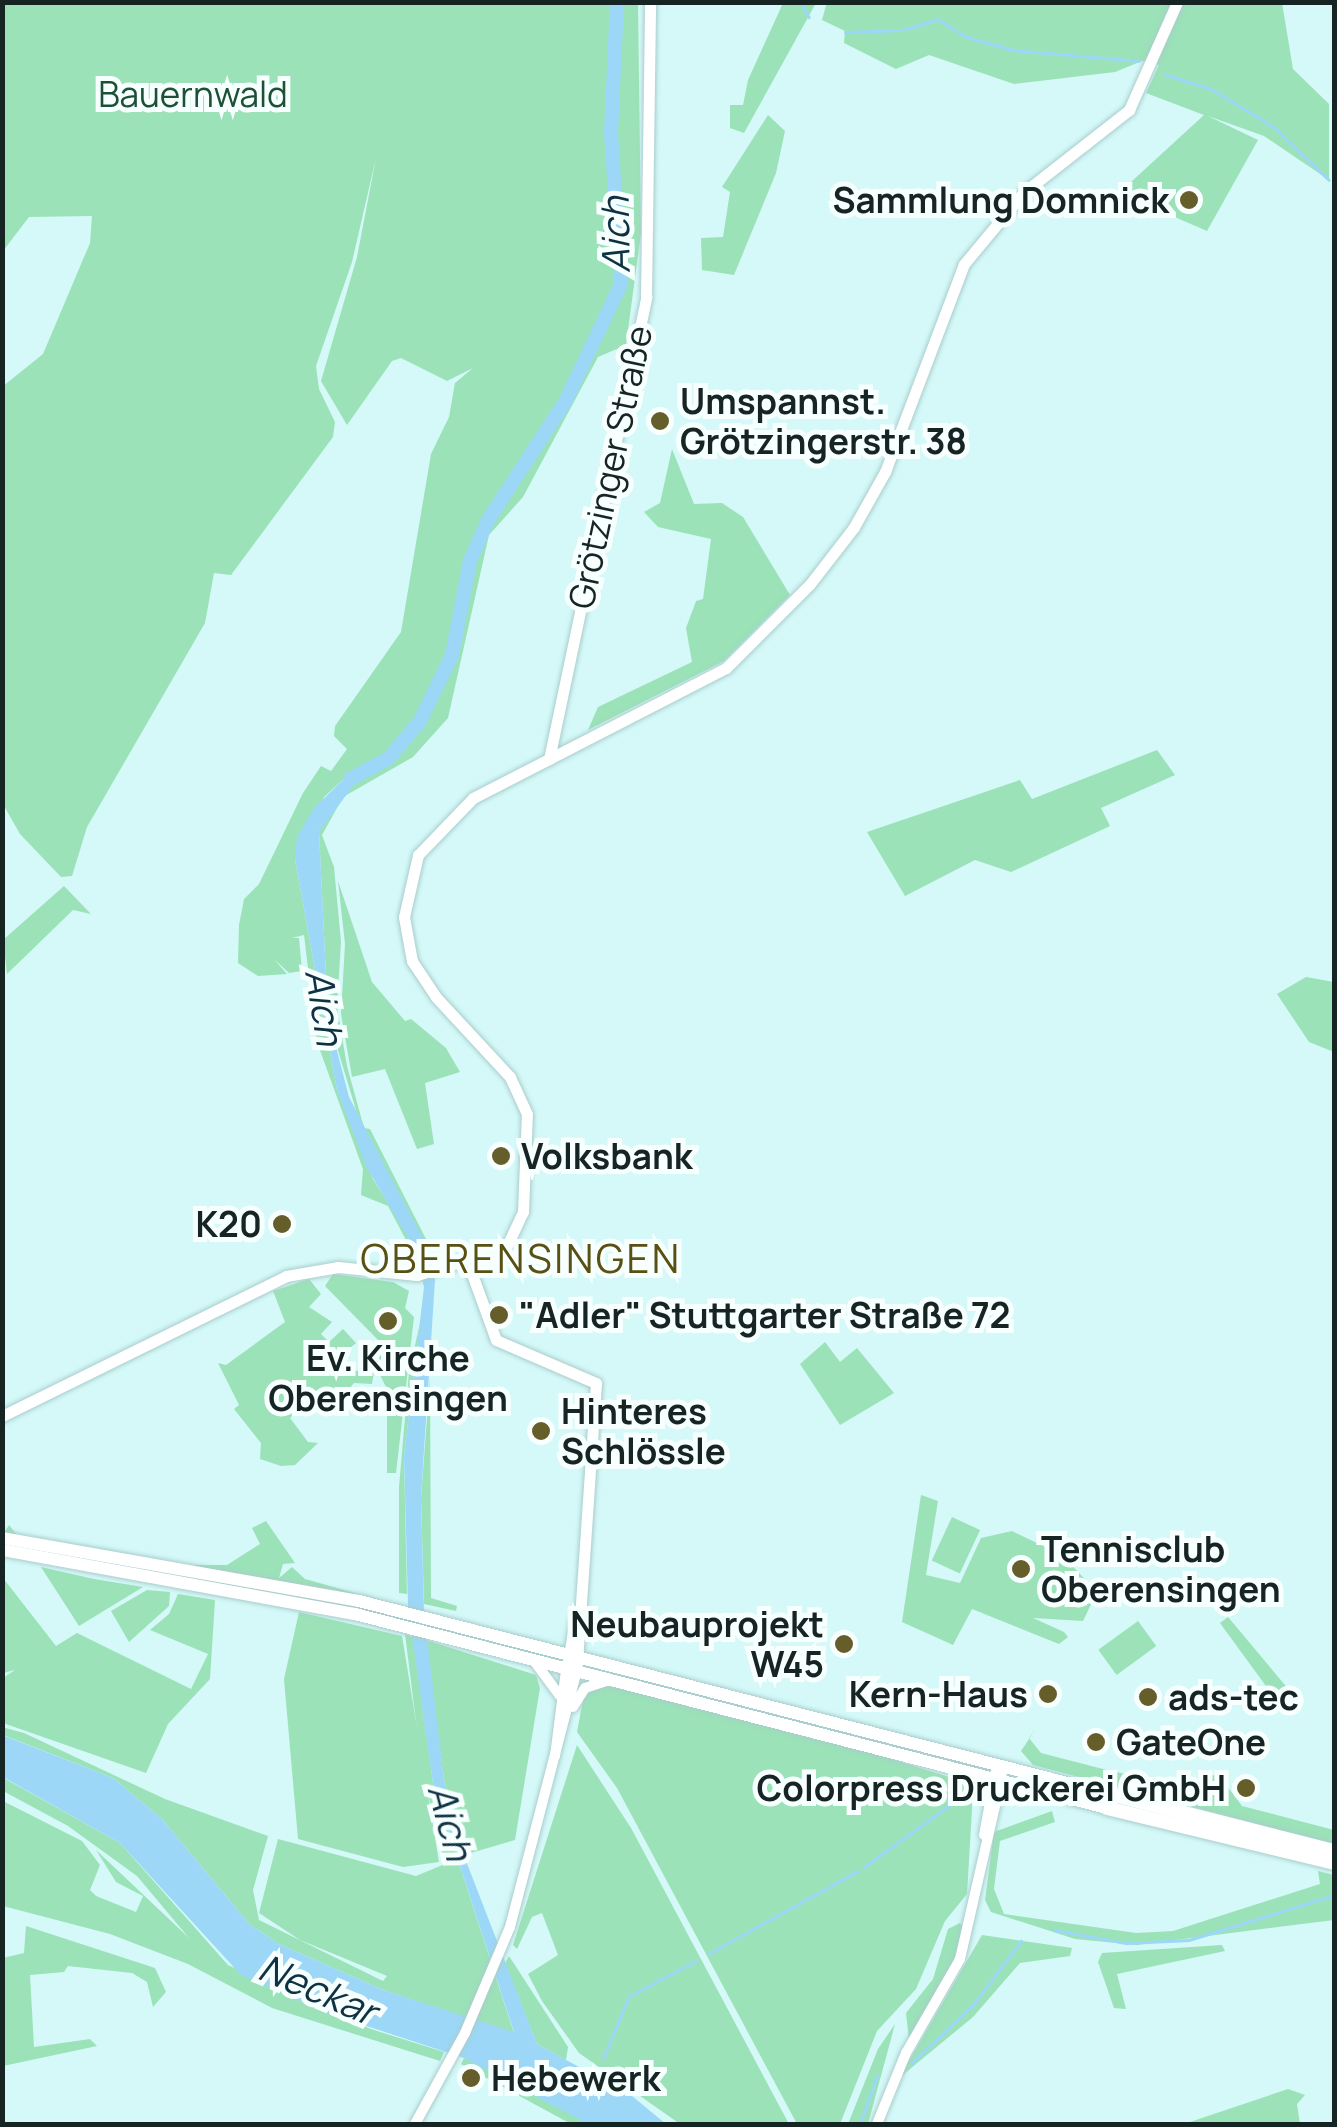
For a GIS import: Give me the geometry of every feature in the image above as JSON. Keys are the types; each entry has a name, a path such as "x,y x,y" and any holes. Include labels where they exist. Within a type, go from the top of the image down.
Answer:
{"highway":[{"path":"1107,1800 1334,1851"},
{"path":"1107,1800 1334,1863"}],"main road":[{"name":"Grötzinger Straße","path":"549,759 642,322 650,252 650,2"},
{"path":"2,1416 286,1276 338,1268 417,1275 468,1263 506,1248 520,1227 527,1114 510,1078 421,978 406,941 406,890 418,855 458,809 726,668 830,561 885,472 964,264 1023,193 1129,110 1178,2"},
{"path":"468,1263 496,1340 595,1380 573,1664"},
{"path":"2,1538 385,1615 1107,1800"},
{"path":"2,1550 385,1615"},
{"path":"445,1631 534,1661 573,1664 608,1680 954,1768 999,1773"}],"street":[{"path":"534,1661 561,1701"},
{"path":"555,1766 561,1701 573,1664"},
{"path":"568,1722 573,1664"},
{"path":"415,2124 429,2102 510,1926 568,1722 583,1690 608,1680"},
{"path":"954,1768 986,1800"},
{"path":"984,1851 986,1800 999,1773"},
{"path":"877,2124 906,2053 960,1959 999,1773"}],"green space":[{"path":"827,2 1282,3 1293,69 1329,104 1329,180 1264,136 1208,116 1258,140 1207,231 1119,193 1204,115 1146,93 1159,65 1142,61 1115,72 1014,84 929,55 896,69 844,43 845,31 822,20"},
{"name":"Bauernwald","path":"3,3 638,3 641,233 626,345 598,357 523,497 489,535 448,718 413,757 343,797 322,835 334,867 341,942 337,1007 347,1066 364,1128 370,1129 429,1252 358,1117 328,1017 319,832 344,793 366,774 346,777 324,797 295,859 337,1090 373,1179 407,1233 414,1248 419,1268 408,1266 416,1259 388,1206 361,1195 363,1169 317,1042 304,935 292,938 299,938 302,971 289,973 274,959 287,974 258,976 238,963 239,925 244,899 259,884 303,793 321,766 331,771 347,749 334,736 335,726 401,632 431,454 449,417 455,383 473,368 447,381 401,358 392,361 347,425 321,381 357,257 376,158 352,262 316,366 319,389 335,422 333,437 231,575 214,573 205,623 87,827 72,876 61,877 20,834 3,804 2,387 43,354 90,243 92,216 29,217 3,251"},
{"path":"783,3 816,3 744,133 730,128 730,105 743,105 748,80"},
{"path":"768,115 785,131 776,173 734,275 702,270 701,238 723,237 730,192 722,187"},
{"path":"672,449 694,504 722,503 743,517 790,595 724,661 588,730 598,707 692,662 686,628 696,601 703,599 711,539 658,527 644,512 660,503"},
{"path":"1157,750 1175,775 1101,808 1110,826 1011,872 975,860 905,896 867,832 1020,780 1032,799"},
{"path":"338,881 372,982 405,1021 411,1019 446,1048 460,1072 425,1083 434,1144 417,1149 385,1069 352,1077 341,1014 345,944"},
{"path":"64,886 91,914 73,910 7,974 3,940"},
{"path":"1306,977 1334,982 1334,1052 1309,1042 1277,994"},
{"path":"333,1274 393,1282 409,1291 405,1308 414,1317 396,1473 387,1473 387,1389 377,1369 382,1344 325,1286"},
{"path":"309,1279 321,1294 309,1307 332,1322 321,1334 329,1342 343,1329 356,1343 343,1354 331,1354 331,1369 374,1372 372,1384 354,1383 329,1413 308,1400 290,1418 308,1442 318,1443 295,1465 281,1466 260,1459 261,1443 234,1409 239,1405 218,1363 226,1365 285,1322 273,1291"},
{"path":"420,1323 404,1456 407,1594 399,1593 399,1487 409,1372"},
{"path":"825,1342 840,1362 857,1348 894,1393 840,1425 800,1364"},
{"path":"430,1378 431,1598 457,1606 456,1611 424,1604 421,1497"},
{"path":"921,1495 938,1501 926,1575 960,1583 981,1538 1012,1531 1062,1555 1097,1592 1083,1621 1033,1618 1064,1632 1068,1637 1059,1644 972,1609 953,1645 902,1622"},
{"path":"952,1517 980,1530 960,1574 932,1561"},
{"path":"266,1521 295,1563 283,1564 279,1578 292,1567 305,1579 401,1606 3,1535 9,1525 17,1535 178,1565 227,1565 260,1544 252,1528"},
{"path":"41,1567 94,1579 143,1587 79,1626"},
{"path":"3,1578 56,1646 77,1633 191,1689 208,1654 150,1630 169,1614 178,1594 215,1600 210,1679 168,1724 146,1773 3,1723 3,1678 15,1670 3,1673"},
{"path":"147,1590 170,1592 169,1606 129,1642 111,1611"},
{"path":"299,1612 402,1636 439,1862 403,1867 298,1839 284,1679"},
{"path":"1228,1617 1295,1697 1282,1708 1220,1623"},
{"path":"1138,1621 1156,1646 1117,1675 1098,1650"},
{"path":"405,1634 413,1637 433,1783 514,2033 383,1990 279,1944 249,1924 162,1819 113,1778 3,1735 2,1727 24,1733 165,1799 268,1836 253,1890 259,1920 383,1981 387,1976 300,1940 259,1913 278,1839 416,1876 445,1864 422,1770"},
{"path":"426,1640 536,1675 540,1688 515,1840 464,1855 444,1780"},
{"path":"605,1685 843,1744 965,1782 973,1792 967,1894 945,1921 916,1989 877,2031 840,2124 797,2124 617,1788 577,1732 583,1700 592,1688"},
{"path":"1029,1738 1041,1753 1176,1785 1218,1774 1242,1806 1334,1830 1334,1844 1033,1765 1021,1751"},
{"path":"577,1745 631,1828 789,2124 680,2124 579,2053 542,2001 528,1974 558,1955 542,1913 532,1917 517,1949 513,1945"},
{"path":"2,1777 120,1843 228,1965 371,2029 444,2052 440,2061 272,2008 188,1964 110,1934 3,1906 3,1801 82,1841 100,1865 90,1890 96,1896 136,1912 143,1896 116,1882 96,1850 189,1938 137,1876 68,1826 3,1791"},
{"path":"1052,1811 1055,1822 1000,1841 994,1889 1004,1914 1136,1933 1173,1931 1320,1884 1318,1871 1334,1875 1334,1920 1137,1945 1075,1939 991,1912 985,1900 994,1832"},
{"path":"960,1923 965,1929 949,1972 909,2040 906,2013 933,1979 948,1929"},
{"path":"26,1926 155,1968 166,1992 153,2007 147,1982 132,1973 68,1966 64,1972 30,1975 34,2047 90,2039 97,2046 3,2066 3,1958 24,1953"},
{"path":"982,1935 1072,1948 1070,1956 1020,1963 973,2017 899,2078"},
{"path":"1222,1945 1225,1951 1117,1974 1126,2009 1114,2008 1098,1962 1102,1953"},
{"path":"509,1956 568,2047 566,2060 537,2044 505,1963"},
{"path":"895,2024 868,2124 848,2124 878,2049"},
{"path":"464,2058 525,2086 588,2124 571,2124 461,2064"},
{"path":"1288,2089 1305,2095 1297,2104 1300,2124 1184,2124"}],"water":[{"name":"Neckar","path":"364,771 319,832 328,1016 349,1097 427,1246 435,1280 421,1497 424,1612 444,1780 466,1861 537,2044 632,2096 666,2124 588,2124 464,2058 327,2013 241,1975 120,1843 3,1777 2,1735 113,1778 162,1819 249,1924 279,1944 383,1990 514,2032 433,1783 408,1607 404,1456 424,1287 414,1248 366,1166 337,1090 295,859 297,837 314,808 346,777"}],"waterway":[{"name":"Aich","path":"350,779 389,758 420,721 452,655 470,561 488,520 565,402 621,284 611,133 617,2"},
{"path":"801,2 809,17"},
{"path":"845,32 903,30 938,19 967,37 1014,50 1139,61"},
{"path":"1164,74 1212,89 1274,127 1329,180"},
{"path":"864,1867 962,1796"},
{"path":"708,1954 858,1871"},
{"path":"1054,1930 1126,1943 1189,1940 1334,1895"},
{"path":"912,2063 973,2005 1021,1941"},
{"path":"603,2059 629,1996 696,1961"},
{"path":"860,2124 877,2076"}],"place":[{"name":"Sammlung Domnick","path":"1189,200"},
{"name":"Umspannst. Grötzingerstr. 38","path":"660,421"},
{"name":"Volksbank","path":"501,1156"},
{"name":"K20","path":"282,1224"},
{"name":"\"Adler\" Stuttgarter Straße 72","path":"499,1315"},
{"name":"Ev. Kirche Oberensingen","path":"388,1321"},
{"name":"Hinteres Schlössle","path":"541,1431"},
{"name":"Tennisclub Oberensingen","path":"1021,1569"},
{"name":"Neubauprojekt W45","path":"844,1644"},
{"name":"Kern-Haus","path":"1048,1694"},
{"name":"ads-tec","path":"1148,1697"},
{"name":"GateOne","path":"1096,1742"},
{"name":"Colorpress Druckerei GmbH","path":"1246,1788"},
{"name":"Hebewerk","path":"471,2078"}],"district":[{"name":"OBERENSINGEN","path":"521,1258"}]}
